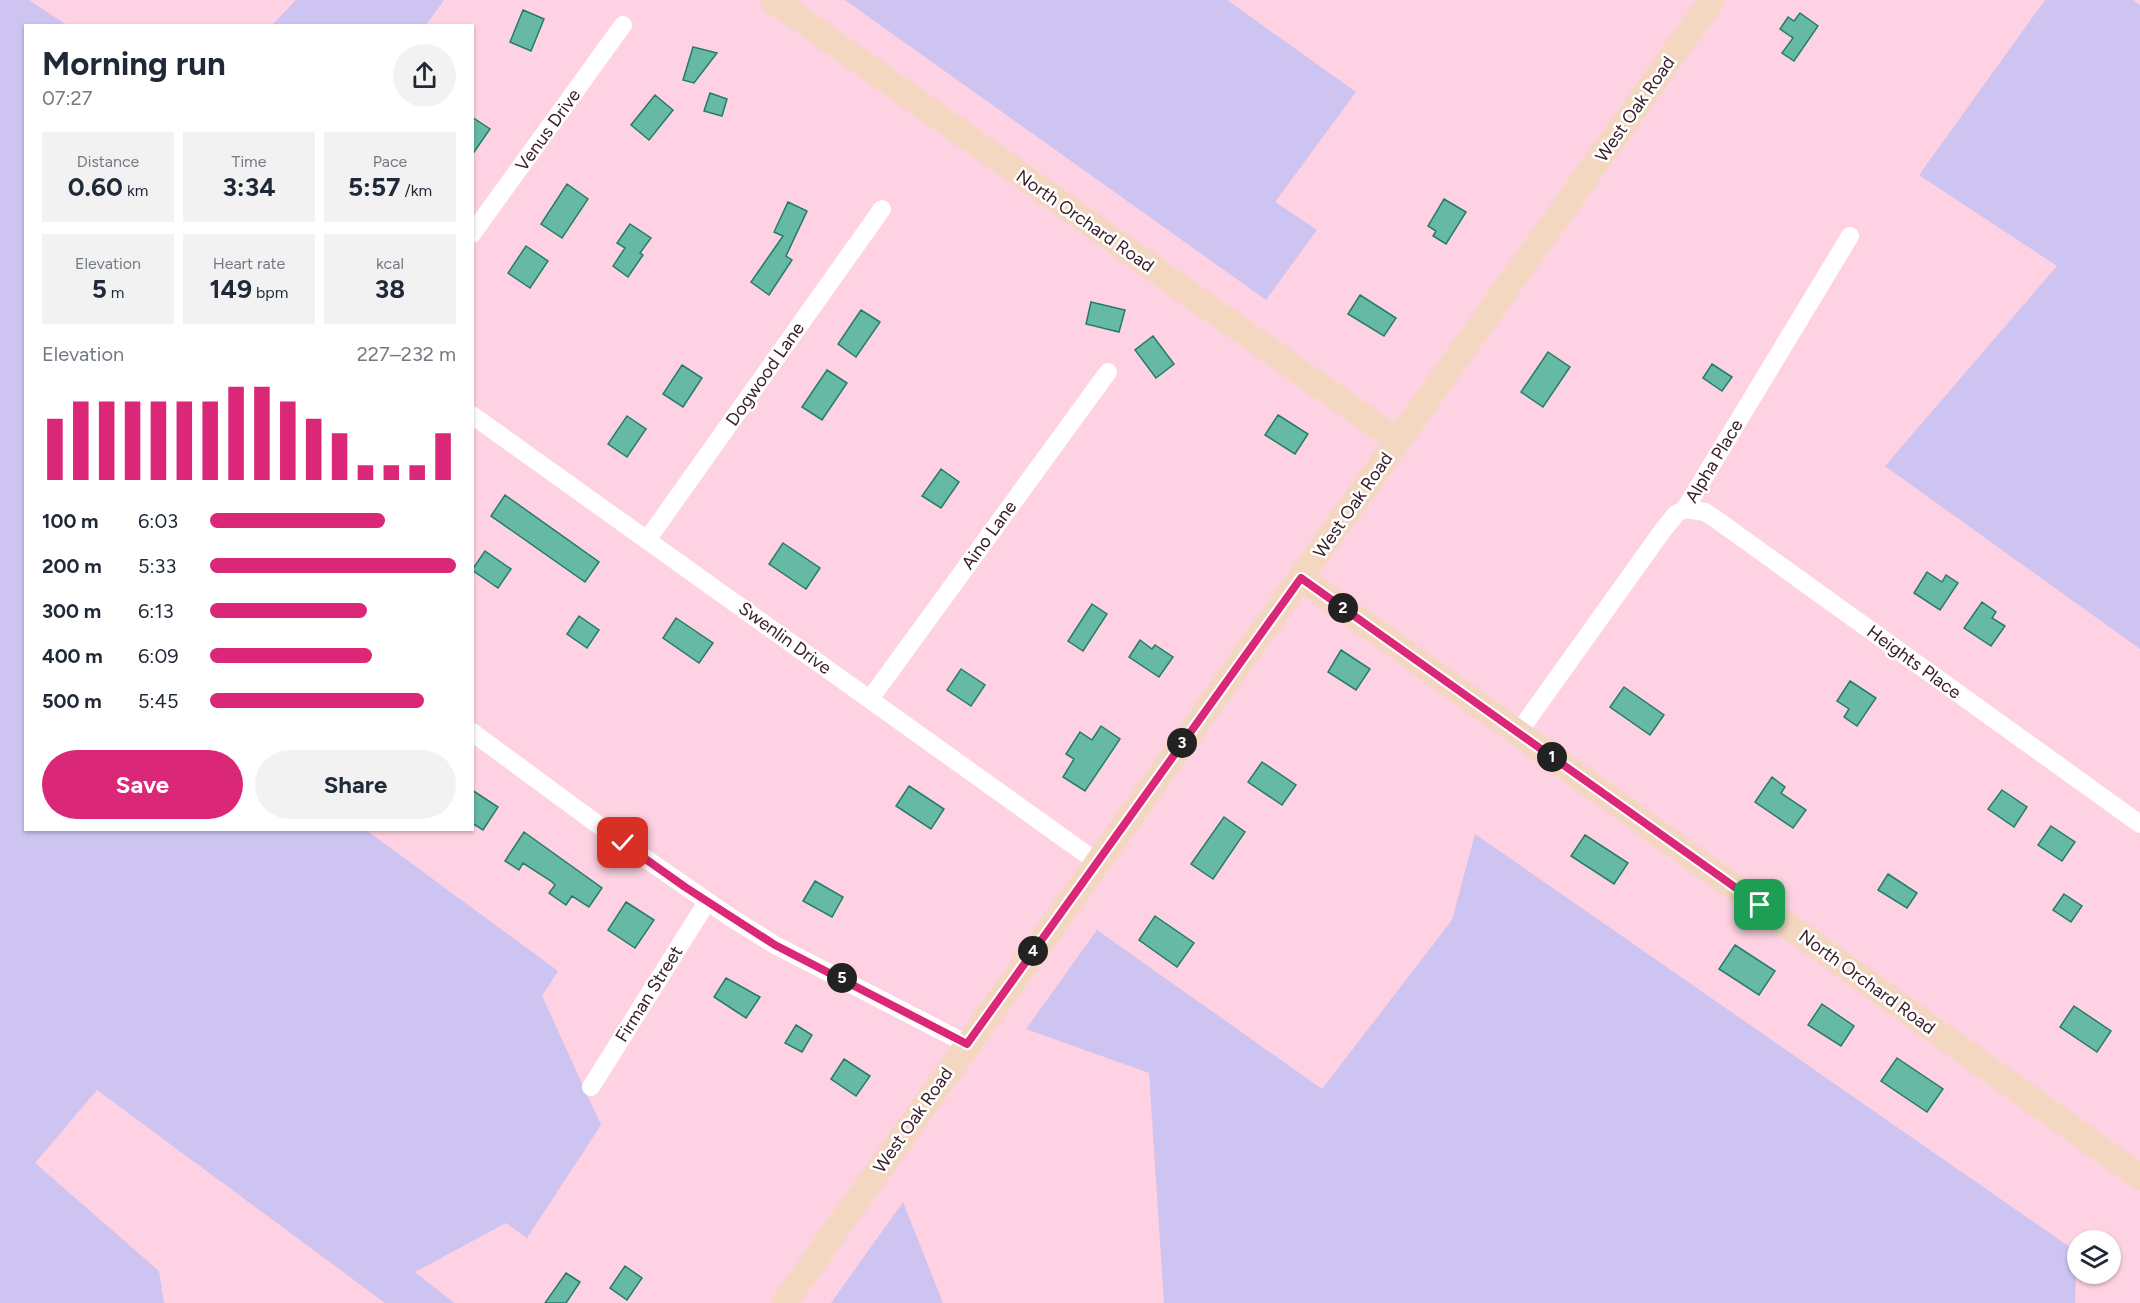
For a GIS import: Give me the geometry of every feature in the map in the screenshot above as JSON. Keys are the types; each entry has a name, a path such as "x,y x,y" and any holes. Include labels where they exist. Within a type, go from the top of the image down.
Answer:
{"street":[{"name":"North Orchard Road","path":"773,0 1398,441"},
{"name":"West Oak Road","path":"784,1303 1712,0"},
{"name":"Venus Drive","path":"474,231 623,25"},
{"name":"Dogwood Lane","path":"647,540 882,209"},
{"name":"Alpha Place","path":"1518,733 1663,530 1676,514 1685,509 1850,236"},
{"name":"Aino Lane","path":"870,699 1108,372"},
{"name":"Swenlin Drive","path":"474,416 1097,862"},
{"name":"Heights Place","path":"1685,509 1705,512 1717,520 2140,824"},
{"name":"North Orchard Road","path":"1301,578 2140,1177"},
{"path":"474,733 707,902 775,945 967,1044"},
{"name":"Firman Street","path":"591,1087 707,902"}],"shaded area":[{"path":"0,0 29,0 65,24 24,24 24,831 367,831 558,971 542,996 601,1125 527,1238 506,1223 415,1272 454,1303 385,1303 97,1090 35,1163 159,1271 164,1303 0,1303"},
{"path":"296,0 444,0 427,24 273,24"},
{"path":"845,0 1227,0 1356,92 1275,202 1317,230 1266,300"},
{"path":"2045,0 2133,0 2140,5 2140,649 1885,466 2057,266 1919,175"},
{"path":"1475,834 2067,1245 2067,1284 2076,1284 2075,1303 1164,1303 1149,1073 1026,1029 1097,930 1322,1089 1452,920"},
{"path":"903,1202 943,1303 831,1303"}],"building":[{"path":"523,10 544,19 531,51 510,42"},
{"path":"1800,13 1818,26 1794,61 1782,53 1793,38 1780,29 1788,17 1794,21"},
{"path":"693,47 717,53 694,83 683,80"},
{"path":"710,93 727,99 722,116 704,111"},
{"path":"655,95 673,110 649,140 631,125"},
{"path":"474,118 490,129 474,152"},
{"path":"567,184 588,199 562,238 541,224"},
{"path":"1444,199 1466,212 1446,244 1433,236 1436,231 1428,226"},
{"path":"788,202 807,211 786,256 792,260 769,295 751,282 783,236 774,232"},
{"path":"630,224 651,238 640,253 643,255 628,277 613,266 625,248 617,243"},
{"path":"526,246 548,261 530,288 508,273"},
{"path":"1360,295 1396,318 1384,336 1348,314"},
{"path":"1091,302 1125,310 1119,332 1086,324"},
{"path":"861,310 880,322 856,357 838,344"},
{"path":"1153,336 1174,364 1156,378 1135,350"},
{"path":"1548,352 1570,367 1543,407 1521,392"},
{"path":"1712,364 1732,377 1722,391 1703,378"},
{"path":"682,365 702,378 683,407 663,394"},
{"path":"827,370 847,383 822,420 802,407"},
{"path":"1278,415 1308,434 1295,454 1265,435"},
{"path":"627,416 646,429 627,457 608,444"},
{"path":"941,469 959,482 941,508 922,496"},
{"path":"505,495 599,562 585,582 491,516"},
{"path":"783,543 820,568 806,589 769,564"},
{"path":"485,551 511,569 498,588 474,571 474,567"},
{"path":"1927,572 1942,582 1946,575 1958,583 1940,610 1914,593"},
{"path":"1982,602 1996,612 1992,618 2005,626 1991,646 1964,628"},
{"path":"1092,604 1107,614 1083,651 1068,641"},
{"path":"579,616 599,630 587,648 567,634"},
{"path":"676,618 713,643 699,663 663,638"},
{"path":"1140,640 1152,649 1155,645 1173,657 1159,677 1129,657"},
{"path":"1341,650 1370,669 1356,690 1328,672"},
{"path":"961,669 985,685 971,706 947,690"},
{"path":"1850,681 1876,698 1857,726 1844,717 1849,709 1837,701"},
{"path":"1624,687 1664,715 1650,735 1610,707"},
{"path":"1101,726 1120,739 1085,791 1063,777 1074,759 1066,754 1080,732 1092,740"},
{"path":"1262,762 1296,785 1282,805 1248,782"},
{"path":"1772,777 1785,787 1781,793 1806,810 1793,828 1755,802"},
{"path":"909,786 944,809 931,829 896,806"},
{"path":"2002,790 2027,807 2014,827 1988,809"},
{"path":"474,791 498,807 483,830 474,824"},
{"path":"1224,817 1245,832 1213,879 1191,864"},
{"path":"2051,826 2075,842 2062,861 2038,845"},
{"path":"524,832 602,888 589,907 572,896 566,905 549,893 555,885 551,881 523,863 519,870 505,861"},
{"path":"1585,835 1628,863 1614,884 1571,856"},
{"path":"1888,874 1917,893 1907,908 1878,890"},
{"path":"815,881 843,897 832,917 803,901"},
{"path":"2064,894 2082,906 2071,922 2053,910"},
{"path":"626,902 654,920 635,948 608,930"},
{"path":"1155,916 1194,943 1177,967 1139,940"},
{"path":"1735,945 1775,971 1759,995 1719,969"},
{"path":"726,978 760,997 746,1018 714,997"},
{"path":"1822,1004 1854,1026 1841,1046 1808,1025"},
{"path":"2074,1006 2111,1031 2097,1052 2060,1027"},
{"path":"796,1025 812,1035 802,1052 785,1043"},
{"path":"1897,1058 1943,1089 1927,1112 1881,1081"},
{"path":"844,1059 870,1076 856,1096 831,1079"},
{"path":"625,1266 642,1278 627,1300 610,1288"},
{"path":"566,1273 580,1282 566,1303 545,1303"}],"route":[{"path":"623,843 685,887 775,945 967,1044 1301,578 1760,905"}]}
